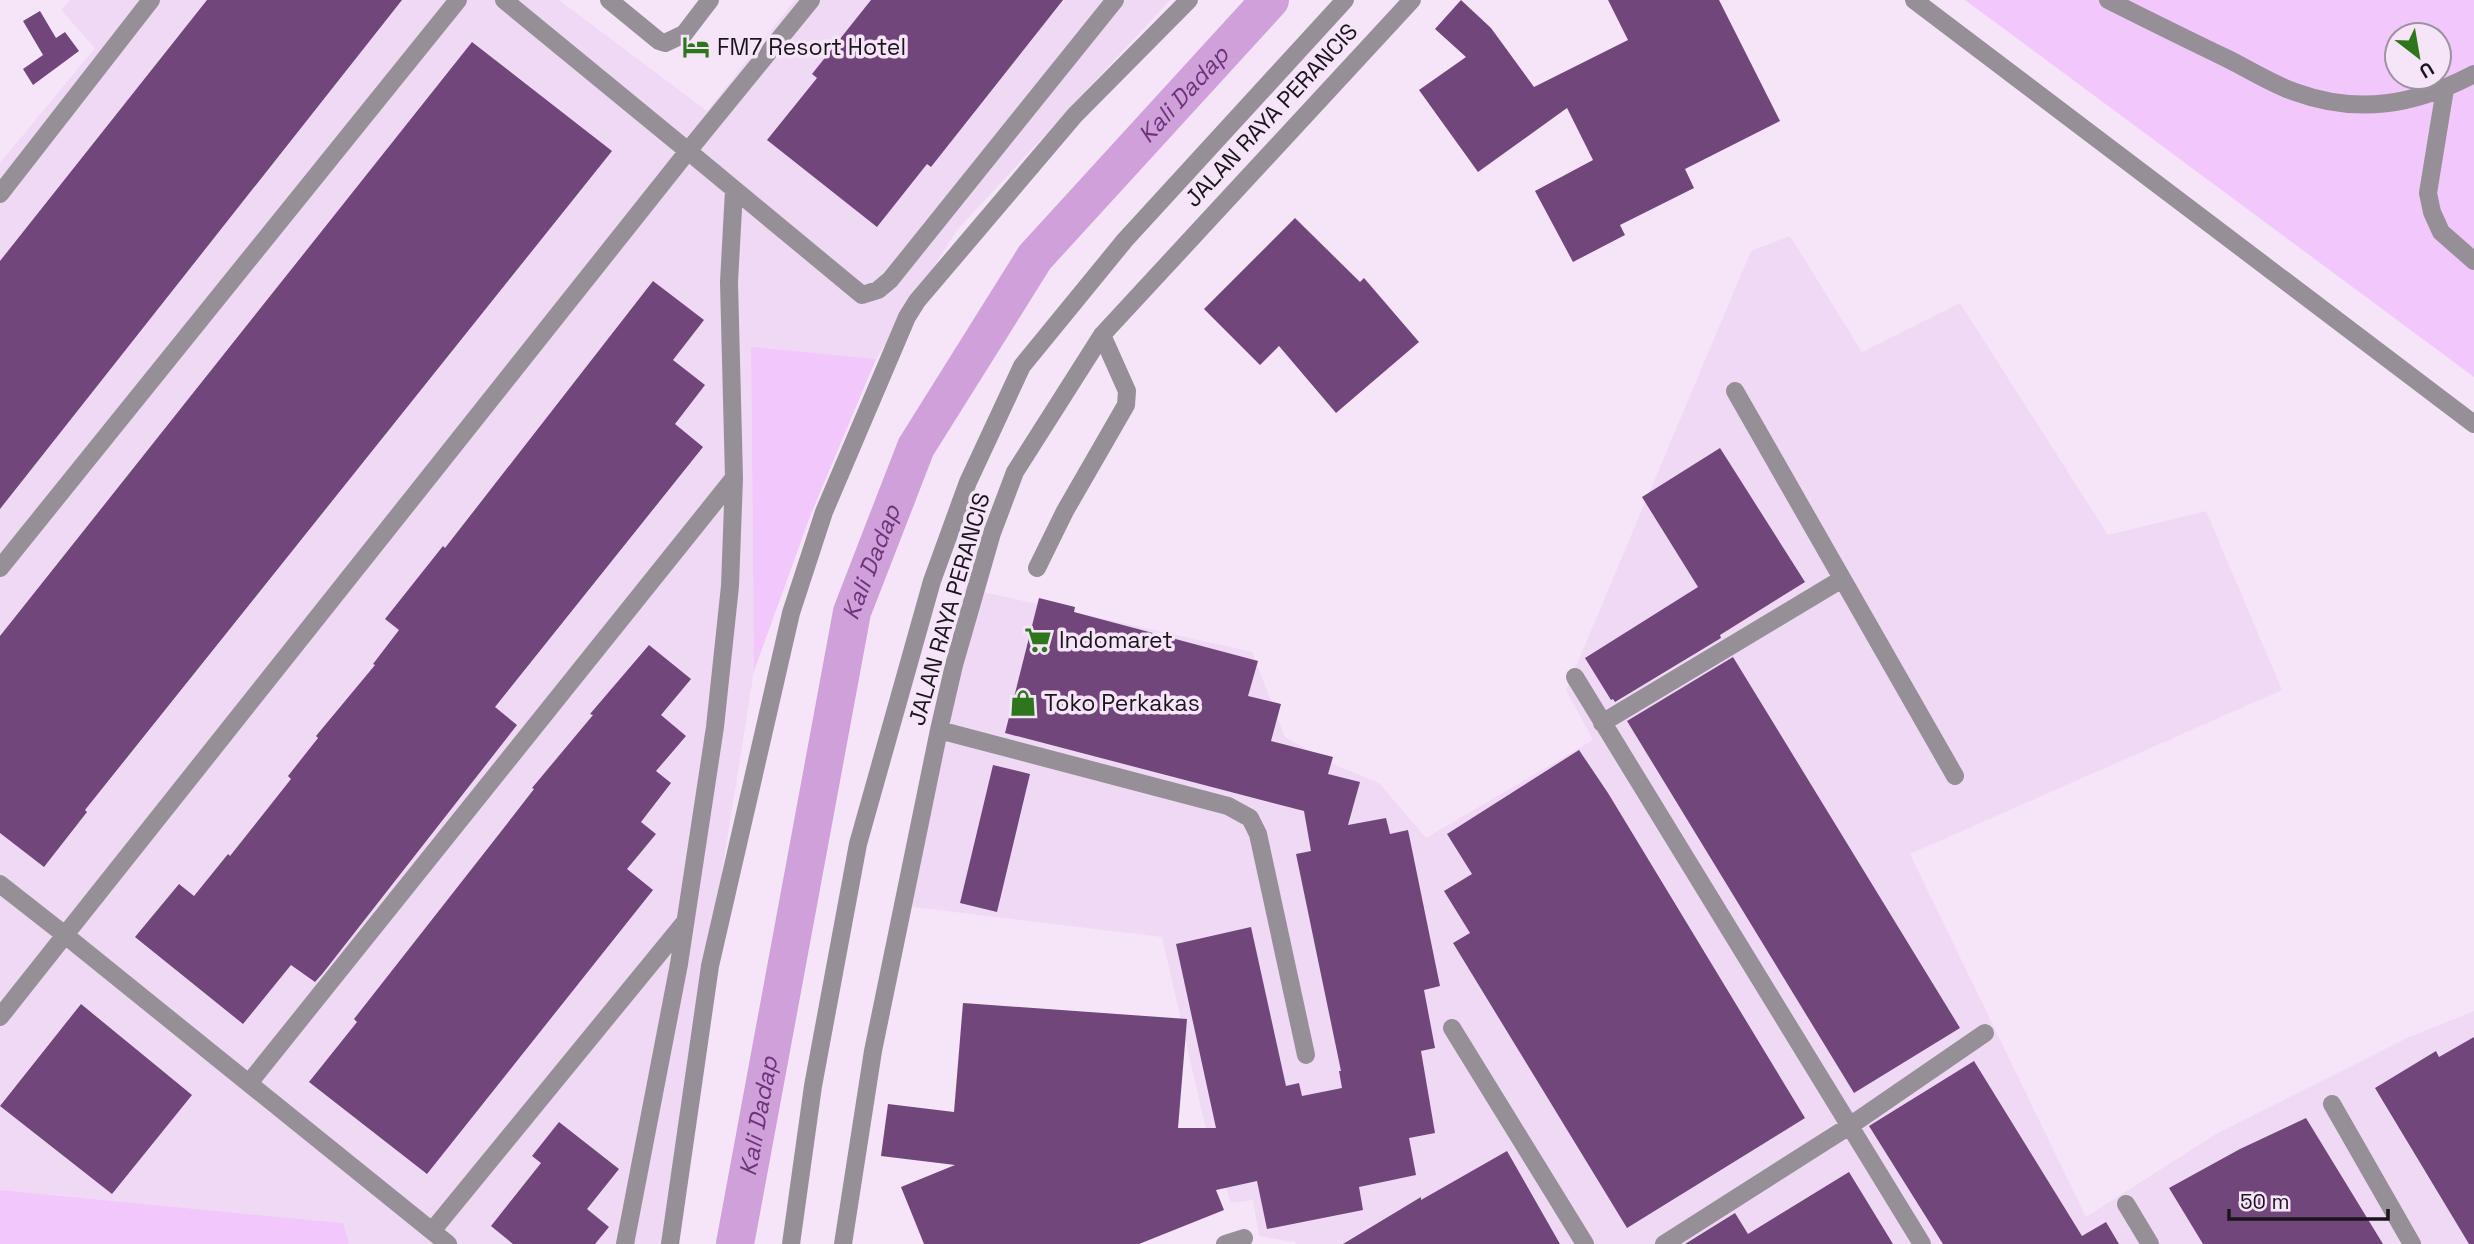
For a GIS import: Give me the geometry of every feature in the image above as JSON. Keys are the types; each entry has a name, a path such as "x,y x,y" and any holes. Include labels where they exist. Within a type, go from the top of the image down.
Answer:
{"street":[{"path":"0,194 151,0"},
{"path":"0,568 458,0"},
{"path":"504,0 862,295 878,290 890,280 1115,0"},
{"path":"609,0 665,43 684,34 710,0"},
{"path":"0,1017 810,0"},
{"path":"670,1244 710,966 791,613 829,500 907,317 917,301 1075,116 1189,0"},
{"path":"791,1244 813,1086 858,844 932,581 968,482 1022,366 1125,240 1345,0"},
{"name":"JALAN RAYA PERANCIS","path":"843,1244 873,1051 939,730 954,665 992,533 1015,472 1102,335 1412,0"},
{"path":"1914,0 2474,425"},
{"path":"2108,0 2292,91 2326,102 2360,106 2403,102 2439,91"},
{"path":"2453,85 2474,74"},
{"path":"2445,91 2428,193 2432,212 2441,232 2474,261"},
{"path":"625,1244 679,964 715,727 730,586 734,478 729,282 734,190"},
{"path":"1037,568 1065,511 1126,405 1127,391 1102,335"},
{"path":"1735,391 1955,776"},
{"path":"249,1083 734,478"},
{"path":"1602,723 1842,579"},
{"path":"1575,677 1922,1244"},
{"path":"939,730 1228,806 1250,818 1258,834 1306,1055"},
{"path":"0,884 448,1244"},
{"path":"432,1231 685,922"},
{"path":"1452,1028 1584,1244"},
{"path":"1664,1244 1851,1125 1985,1033"},
{"path":"2332,1104 2412,1244"},
{"path":"2126,1204 2150,1244"},
{"path":"1225,1244 1244,1238"}],"shaded area":[{"path":"70,0 559,0 707,111 795,0 1170,0 957,230 876,359 751,348 754,671 663,1244 349,1244 342,1223 0,1190 0,163 95,48 61,10"},
{"path":"1965,0 2474,0 2474,377"},
{"path":"1790,236 1862,352 1960,303 2108,535 2206,511 2282,690 1910,854 2086,1217 2216,1134 2407,1038 2474,1011 2474,1244 1296,1244 1259,1236 1253,1200 1231,1203 1205,1125 1162,937 896,905 965,588 1252,652 1285,737 1333,764 1379,783 1426,838 1593,740 1566,690 1751,251"},
{"path":"751,347 876,359 811,514 754,671"},
{"path":"0,1190 343,1223 349,1244 0,1244"}],"building":[{"path":"207,0 402,0 0,509 0,261"},
{"path":"871,0 1063,0 931,167 927,164 877,227 767,140 817,78 812,74"},
{"path":"1461,0 1491,28 1534,87 1628,40 1608,0 1719,0 1780,121 1685,169 1694,188 1620,225 1625,235 1573,262 1535,191 1593,160 1567,108 1478,172 1419,90 1466,57 1435,29"},
{"path":"40,11 56,38 65,32 79,51 33,85 23,69 43,55 23,21"},
{"path":"472,42 612,151 85,810 87,812 44,867 0,833 0,636"},
{"path":"1295,218 1360,282 1364,278 1419,342 1336,413 1279,346 1260,365 1204,309"},
{"path":"653,281 704,320 673,360 705,385 675,424 703,447 495,707 517,725 323,973 315,982 291,965 243,1024 135,937 179,884 194,896 228,854 230,856 291,779 288,776 318,738 316,736 375,665 373,664 399,630 385,619 443,546 445,548"},
{"path":"1720,448 1805,582 1720,635 1721,638 1615,702 1611,700 1585,658 1698,587 1642,497"},
{"path":"1039,598 1075,607 1074,612 1258,661 1248,696 1281,704 1271,741 1333,757 1328,774 1360,782 1348,825 1386,818 1390,834 1408,830 1440,986 1424,990 1435,1048 1421,1051 1435,1133 1409,1138 1416,1175 1359,1187 1363,1210 1267,1229 1257,1181 1216,1190 1224,1210 1139,1244 924,1244 901,1187 955,1165 881,1156 888,1104 954,1112 963,1003 1187,1019 1178,1128 1216,1128 1176,944 1251,927 1286,1086 1299,1083 1302,1096 1342,1088 1341,1071 1296,854 1311,851 1304,811 1005,733"},
{"path":"649,645 691,679 661,715 686,736 656,771 671,783 641,822 656,834 627,869 653,890 427,1174 309,1082 357,1022 354,1019 534,789 532,788"},
{"path":"1733,657 1960,1028 1854,1093 1627,721"},
{"path":"1579,750 1608,793 1805,1118 1627,1228 1453,943 1470,933 1444,891 1472,874 1447,834"},
{"path":"993,765 1030,774 997,912 960,903"},
{"path":"81,1004 192,1095 112,1194 0,1106"},
{"path":"2474,1037 2474,1244 2469,1244 2375,1088 2436,1051 2439,1057"},
{"path":"1974,1061 2082,1236 2106,1222 2119,1244 1943,1244 1869,1126"},
{"path":"2306,1118 2383,1244 2203,1244 2169,1188 2240,1149"},
{"path":"559,1122 619,1169 587,1209 609,1227 595,1244 513,1244 491,1226 541,1163 532,1156"},
{"path":"1507,1151 1560,1244 1343,1244 1421,1197 1421,1200"},
{"path":"1849,1172 1893,1244 1685,1244 1735,1213 1748,1234"}],"waterway":[{"name":"Kali Dadap","path":"735,1244 852,612 916,447 1035,257 1270,0"}],"place":[{"name":"FM7 Resort Hotel","path":"696,47"},
{"name":"Indomaret","path":"1038,640"},
{"name":"Toko Perkakas","path":"1023,703"}]}
